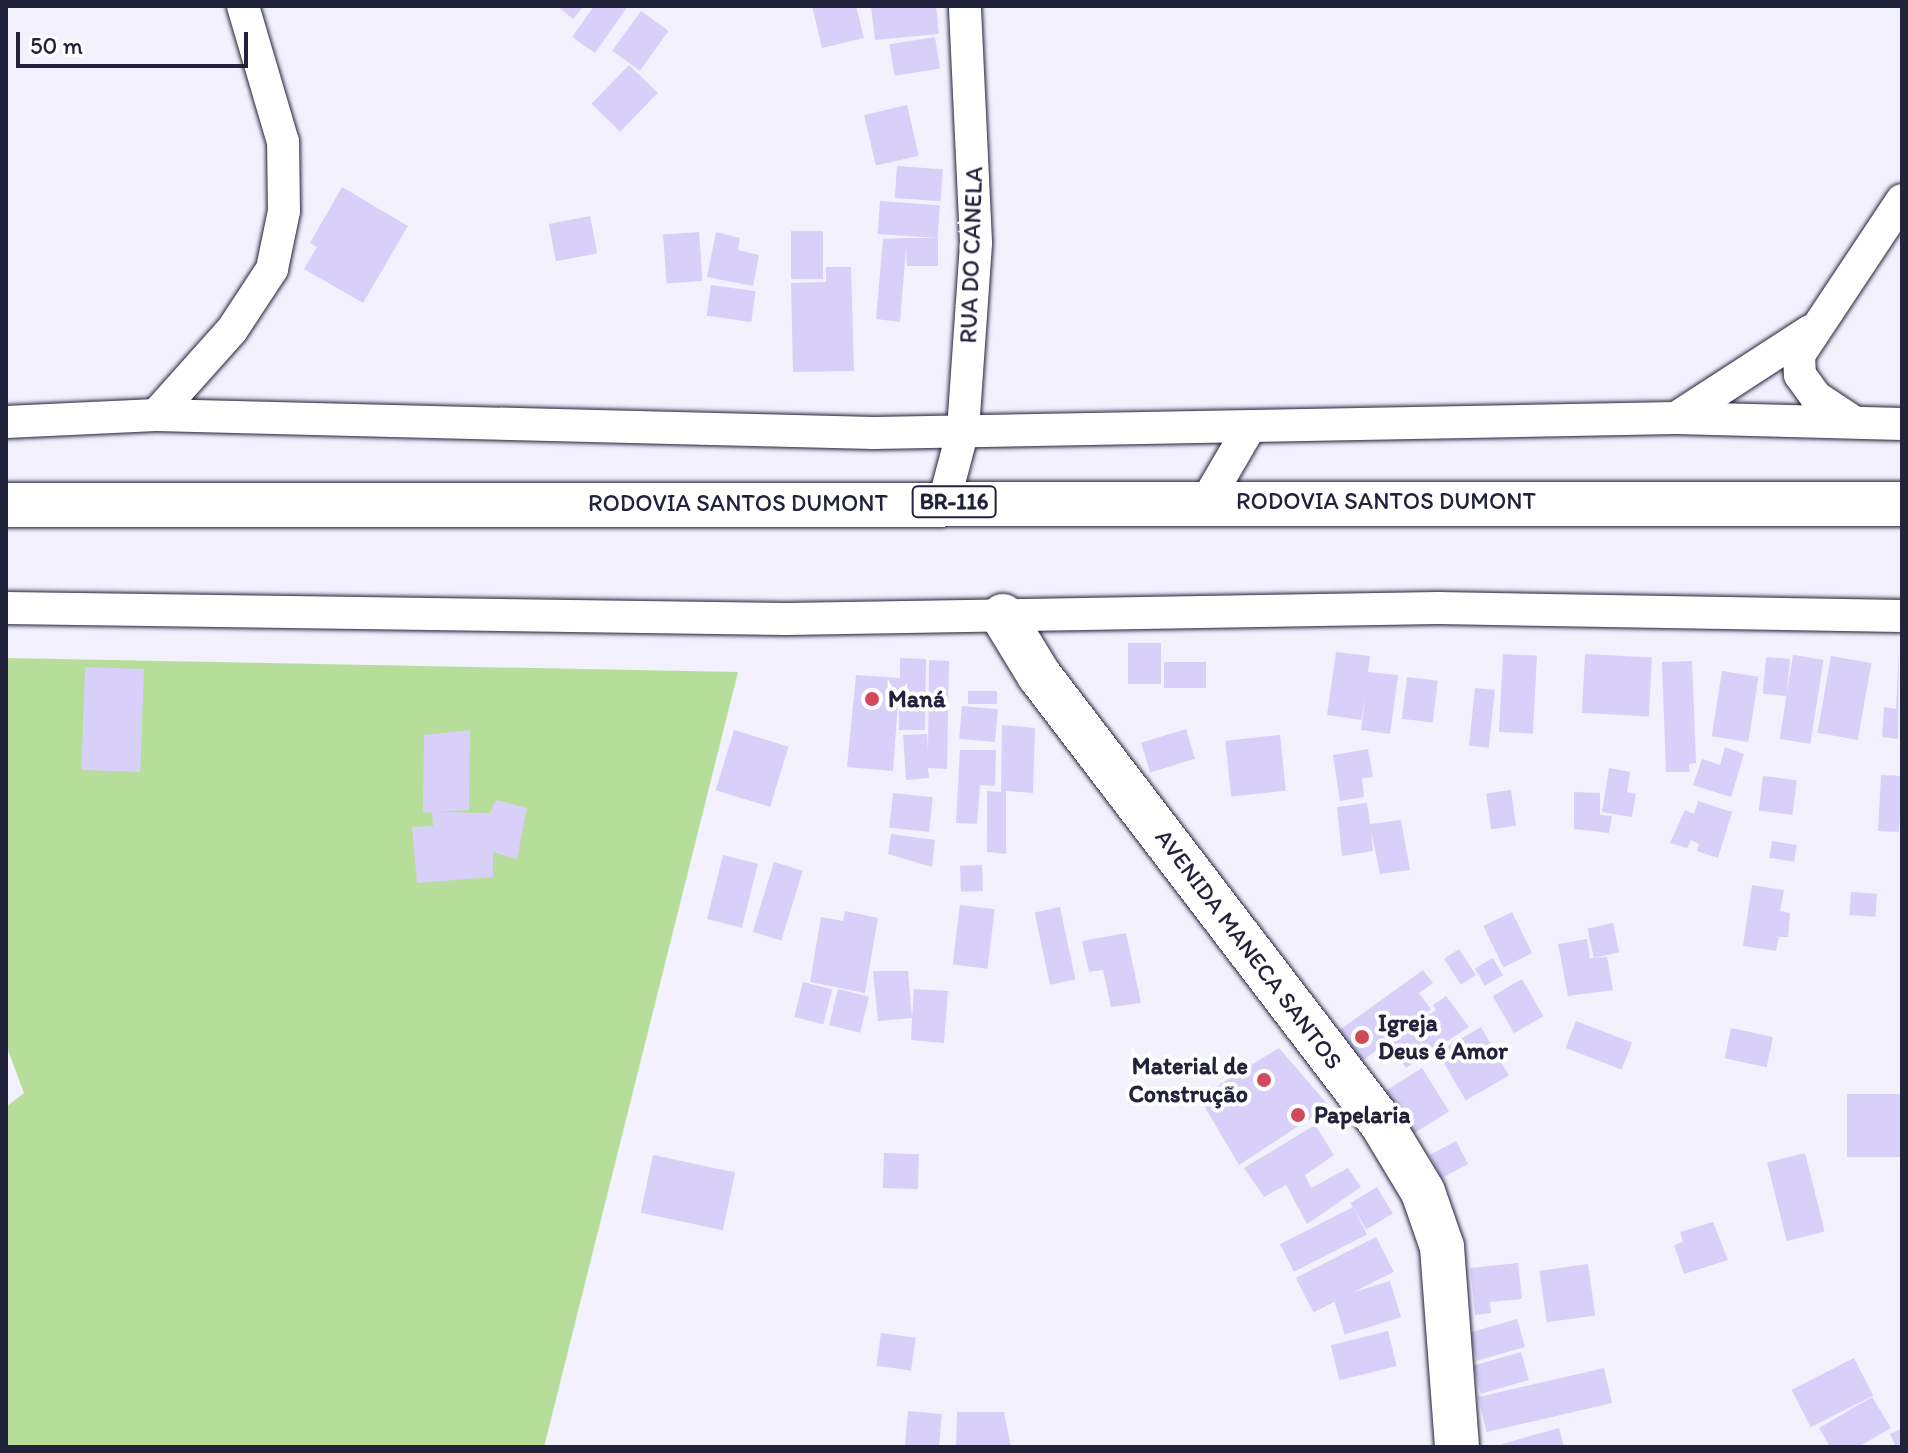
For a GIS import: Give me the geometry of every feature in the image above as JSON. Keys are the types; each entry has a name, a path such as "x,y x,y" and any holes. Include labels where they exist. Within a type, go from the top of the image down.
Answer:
{"main road":[{"name":"RODOVIA SANTOS DUMONT","path":"6,505 944,502 1902,504"},
{"name":"AVENIDA MANECA SANTOS","path":"1003,616 1039,675 1382,1124 1423,1192 1442,1247 1457,1447"}],"street":[{"path":"156,415 232,330 272,269 284,211 283,142 243,6"},
{"name":"RUA DO CANELA","path":"944,502 963,430 976,242 965,6"},
{"path":"1851,420 1816,397 1800,375 1799,355 1810,331 1902,200"},
{"path":"1676,418 1810,331"},
{"path":"6,422 156,415 963,430 1248,430 1676,418 1851,420 1902,424"},
{"path":"1206,502 1248,430"},
{"path":"6,608 346,617 1003,616 1438,608 1902,616"}],"green space":[{"path":"6,658 738,672 544,1447 6,1447 6,1107 24,1093 6,1045"}],"building":[{"path":"557,6 584,6 573,19"},
{"path":"594,6 628,6 595,53 572,37"},
{"path":"812,6 856,6 864,38 822,48"},
{"path":"871,6 936,6 939,34 875,40"},
{"path":"641,11 669,31 640,71 612,51"},
{"path":"935,37 940,69 895,76 890,44"},
{"path":"629,65 658,93 620,132 591,104"},
{"path":"907,105 919,156 876,166 864,115"},
{"path":"897,166 943,169 941,201 895,198"},
{"path":"342,187 408,226 363,303 304,269 317,247 310,243"},
{"path":"880,201 940,205 938,238 878,234"},
{"path":"590,216 597,253 556,261 549,224"},
{"path":"791,231 823,231 823,279 791,279"},
{"path":"699,232 702,281 667,283 663,235"},
{"path":"716,232 740,238 738,250 759,255 753,286 707,277"},
{"path":"938,238 938,266 907,266 906,249 900,322 876,319 883,239"},
{"path":"826,267 851,267 854,371 793,372 791,283 826,282"},
{"path":"711,285 756,291 751,322 707,316"},
{"path":"1128,643 1161,643 1161,684 1128,684"},
{"path":"1899,647 1898,739 1882,737 1884,707 1896,709"},
{"path":"1336,652 1370,656 1368,672 1398,675 1390,734 1361,730 1365,698 1361,720 1327,715"},
{"path":"1503,654 1537,656 1533,734 1499,732"},
{"path":"1585,654 1652,658 1649,716 1582,713"},
{"path":"1793,655 1824,660 1810,744 1780,739"},
{"path":"1831,656 1871,663 1858,740 1817,733"},
{"path":"1766,657 1790,659 1787,696 1763,694"},
{"path":"900,658 926,659 925,730 899,730 899,689 893,771 847,767 856,675 900,678"},
{"path":"929,660 949,661 947,769 928,768 929,778 906,780 903,735 927,734 928,752"},
{"path":"1692,661 1696,763 1689,764 1690,772 1666,772 1662,662"},
{"path":"1164,662 1206,662 1206,688 1164,688"},
{"path":"85,667 144,669 140,772 81,770"},
{"path":"1722,671 1759,677 1748,742 1712,736"},
{"path":"1407,677 1438,681 1433,722 1402,719"},
{"path":"1475,688 1495,690 1489,748 1469,746"},
{"path":"968,691 997,691 997,704 968,704"},
{"path":"962,706 998,709 995,742 959,739"},
{"path":"1002,725 1035,728 1033,793 1006,791 1006,854 987,852 987,791 1001,792"},
{"path":"1186,729 1195,759 1150,772 1141,743"},
{"path":"470,730 469,810 437,812 490,813 496,800 527,808 517,859 493,852 493,877 417,883 412,827 433,826 432,812 423,813 424,735"},
{"path":"734,730 789,747 770,807 716,790"},
{"path":"1280,735 1286,791 1231,796 1225,741"},
{"path":"1725,747 1744,754 1731,797 1693,785 1702,759 1720,765"},
{"path":"1368,749 1373,777 1362,778 1364,797 1340,801 1333,755"},
{"path":"960,750 996,750 995,786 980,785 977,824 956,823"},
{"path":"1609,768 1630,772 1627,792 1636,794 1632,817 1602,812"},
{"path":"1881,775 1902,776 1899,832 1878,831"},
{"path":"1763,776 1797,780 1792,815 1759,811"},
{"path":"1511,790 1516,826 1491,829 1486,793"},
{"path":"1574,792 1600,793 1600,815 1612,816 1609,833 1574,829"},
{"path":"893,793 933,797 929,832 889,828"},
{"path":"1698,801 1732,812 1718,858 1697,851 1699,844 1691,840 1687,848 1670,843 1685,810 1694,814"},
{"path":"1367,803 1370,824 1401,820 1410,870 1380,874 1371,830 1373,851 1342,856 1337,807"},
{"path":"891,834 935,840 932,867 888,854"},
{"path":"1772,841 1797,845 1794,862 1769,858"},
{"path":"723,855 758,864 742,928 707,919"},
{"path":"774,862 803,871 781,941 753,932"},
{"path":"982,865 983,891 961,892 960,866"},
{"path":"1752,885 1784,890 1780,911 1790,913 1788,937 1779,937 1776,951 1743,946"},
{"path":"1851,892 1877,894 1875,917 1849,915"},
{"path":"960,905 995,909 987,969 953,965"},
{"path":"1060,907 1075,979 1050,985 1035,912"},
{"path":"845,911 878,918 865,993 810,982 821,917 843,921"},
{"path":"1512,912 1532,953 1503,967 1483,926"},
{"path":"1613,923 1619,952 1594,958 1588,928"},
{"path":"1126,933 1141,1003 1111,1007 1103,970 1089,972 1082,941"},
{"path":"1587,939 1590,958 1607,957 1613,990 1568,996 1558,944"},
{"path":"1459,949 1476,975 1461,985 1444,959"},
{"path":"1493,958 1503,975 1485,986 1475,969"},
{"path":"1423,970 1433,983 1419,993 1431,1009 1395,1037 1436,1010 1433,1005 1446,996 1469,1027 1406,1068 1388,1042 1355,1066 1334,1034"},
{"path":"873,971 908,971 912,1018 878,1021"},
{"path":"1522,979 1544,1016 1514,1033 1493,996"},
{"path":"803,982 832,989 823,1024 794,1017"},
{"path":"838,989 869,997 860,1033 829,1025"},
{"path":"914,989 948,991 944,1043 911,1040"},
{"path":"1576,1021 1632,1043 1622,1070 1566,1048"},
{"path":"1481,1027 1509,1075 1466,1100 1438,1052"},
{"path":"1731,1028 1773,1037 1767,1067 1725,1058"},
{"path":"1279,1048 1329,1106 1239,1165 1199,1097"},
{"path":"1422,1068 1449,1111 1407,1138 1380,1094"},
{"path":"1847,1094 1902,1094 1902,1157 1847,1157"},
{"path":"1315,1125 1334,1155 1305,1175 1311,1188 1348,1168 1361,1187 1307,1224 1286,1185 1264,1197 1244,1168"},
{"path":"1456,1141 1468,1164 1442,1178 1430,1155"},
{"path":"884,1153 919,1154 918,1189 883,1188"},
{"path":"1805,1153 1825,1232 1787,1241 1767,1162"},
{"path":"653,1155 735,1172 723,1230 641,1213"},
{"path":"1377,1187 1393,1214 1366,1230 1350,1203"},
{"path":"1353,1207 1367,1235 1294,1272 1280,1244"},
{"path":"1713,1222 1728,1260 1684,1274 1674,1245 1683,1242 1680,1232"},
{"path":"1376,1237 1394,1272 1314,1313 1296,1278"},
{"path":"1518,1263 1522,1299 1490,1302 1491,1313 1475,1315 1470,1268"},
{"path":"1588,1264 1595,1315 1547,1322 1539,1271"},
{"path":"1390,1281 1401,1317 1345,1335 1334,1298"},
{"path":"1517,1319 1525,1347 1477,1361 1469,1333"},
{"path":"1388,1331 1397,1366 1339,1380 1331,1345"},
{"path":"881,1333 916,1338 911,1371 876,1366"},
{"path":"1521,1352 1529,1380 1481,1394 1473,1366"},
{"path":"1854,1358 1873,1395 1811,1427 1792,1390"},
{"path":"1604,1368 1612,1403 1486,1432 1478,1397"},
{"path":"1872,1397 1891,1428 1858,1447 1830,1447 1819,1428"},
{"path":"908,1411 942,1414 939,1447 905,1445"},
{"path":"957,1412 1004,1412 1011,1447 956,1447"},
{"path":"1559,1428 1564,1447 1503,1447 1502,1444"},
{"path":"1902,1428 1902,1447 1896,1447 1890,1434"}],"place":[{"name":"Maná","path":"872,699"},
{"name":"Igreja Deus é Amor","path":"1362,1037"},
{"name":"Material de Construção","path":"1264,1080"},
{"name":"Papelaria","path":"1298,1115"}]}
